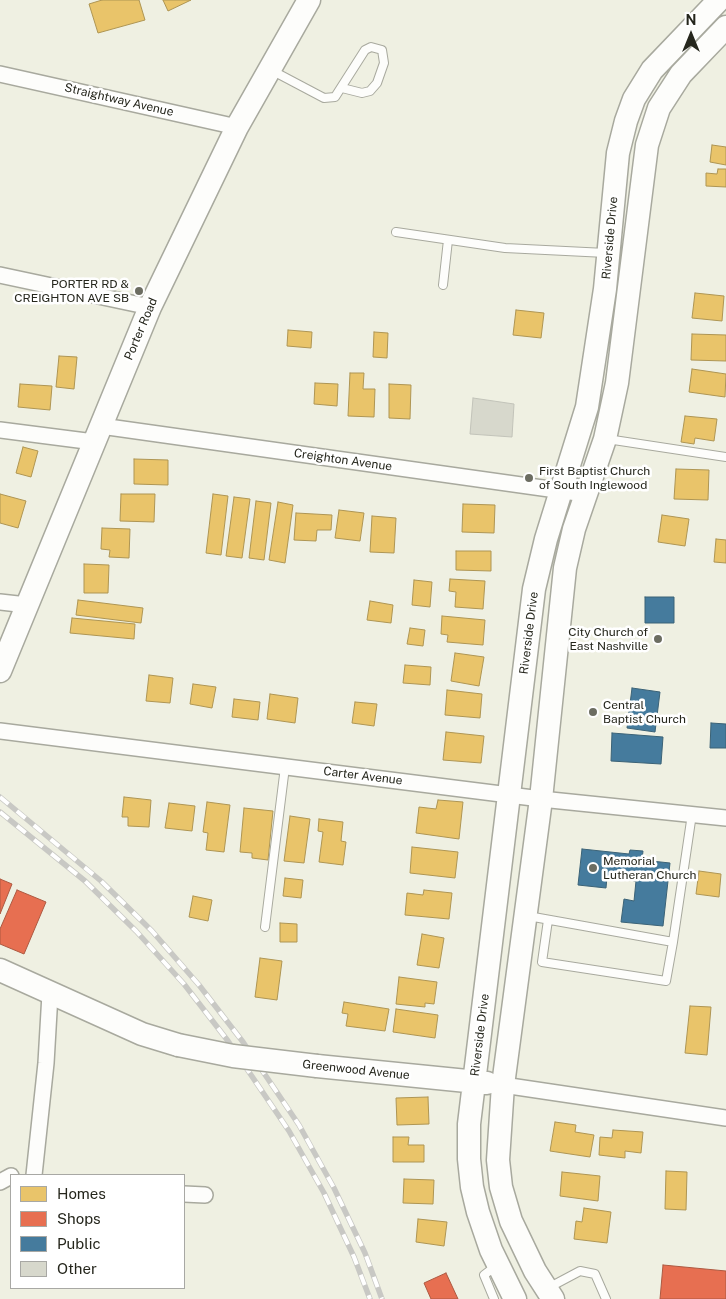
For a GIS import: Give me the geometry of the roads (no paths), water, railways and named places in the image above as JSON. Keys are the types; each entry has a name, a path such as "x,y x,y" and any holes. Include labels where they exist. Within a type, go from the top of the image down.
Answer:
{"street":[{"name":"Porter Road","path":"0,671 150,307 237,127 309,0"},
{"name":"Riverside Drive","path":"515,1299 491,1250 472,1187 469,1159 469,1124 534,589 546,539 587,407 598,345 618,153 626,122 634,99 652,70 719,0"},
{"name":"Riverside Drive","path":"543,1296 511,1222 500,1187 498,1160 503,1085 541,799 566,568 586,494 605,439 617,383 647,145 659,108 681,74 726,27"},
{"name":"Straightway Avenue","path":"0,74 237,127"},
{"path":"626,122 651,132"},
{"path":"0,275 150,307"},
{"name":"Creighton Avenue","path":"0,430 98,434 586,494"},
{"path":"0,602 27,605"},
{"name":"Carter Avenue","path":"0,731 541,799 726,818"},
{"path":"496,912 526,916"},
{"name":"Greenwood Avenue","path":"0,970 142,1034 178,1045 233,1056 503,1085 726,1118"},
{"path":"34,1174 46,1063 50,994"},
{"path":"185,1194 205,1195"}],"lane":[{"path":"269,70 324,98 335,97 365,50 371,46 382,50 384,63 377,83 370,91 362,93 342,88"},
{"path":"396,232 505,248 608,253"},
{"path":"442,285 448,240"},
{"path":"605,439 726,457"},
{"path":"265,927 284,766"},
{"path":"548,920 542,962 666,981 692,814"},
{"path":"526,916 673,942"},
{"path":"494,1299 484,1275 498,1265"},
{"path":"543,1296 580,1271 596,1274 606,1299"}],"railway":[{"path":"0,797 101,881 152,931 199,985 243,1042 299,1125 334,1188 365,1253 382,1299"},
{"path":"0,812 85,881 136,931 184,984 228,1041 289,1131 324,1193 354,1257 370,1299"}],"place":[{"name":"PORTER RD & CREIGHTON AVE SB","path":"139,291"},
{"name":"First Baptist Church of South Inglewood","path":"529,478"},
{"name":"City Church of East Nashville","path":"658,639"},
{"name":"Central Baptist Church","path":"593,712"},
{"name":"Memorial Lutheran Church","path":"593,868"}]}
